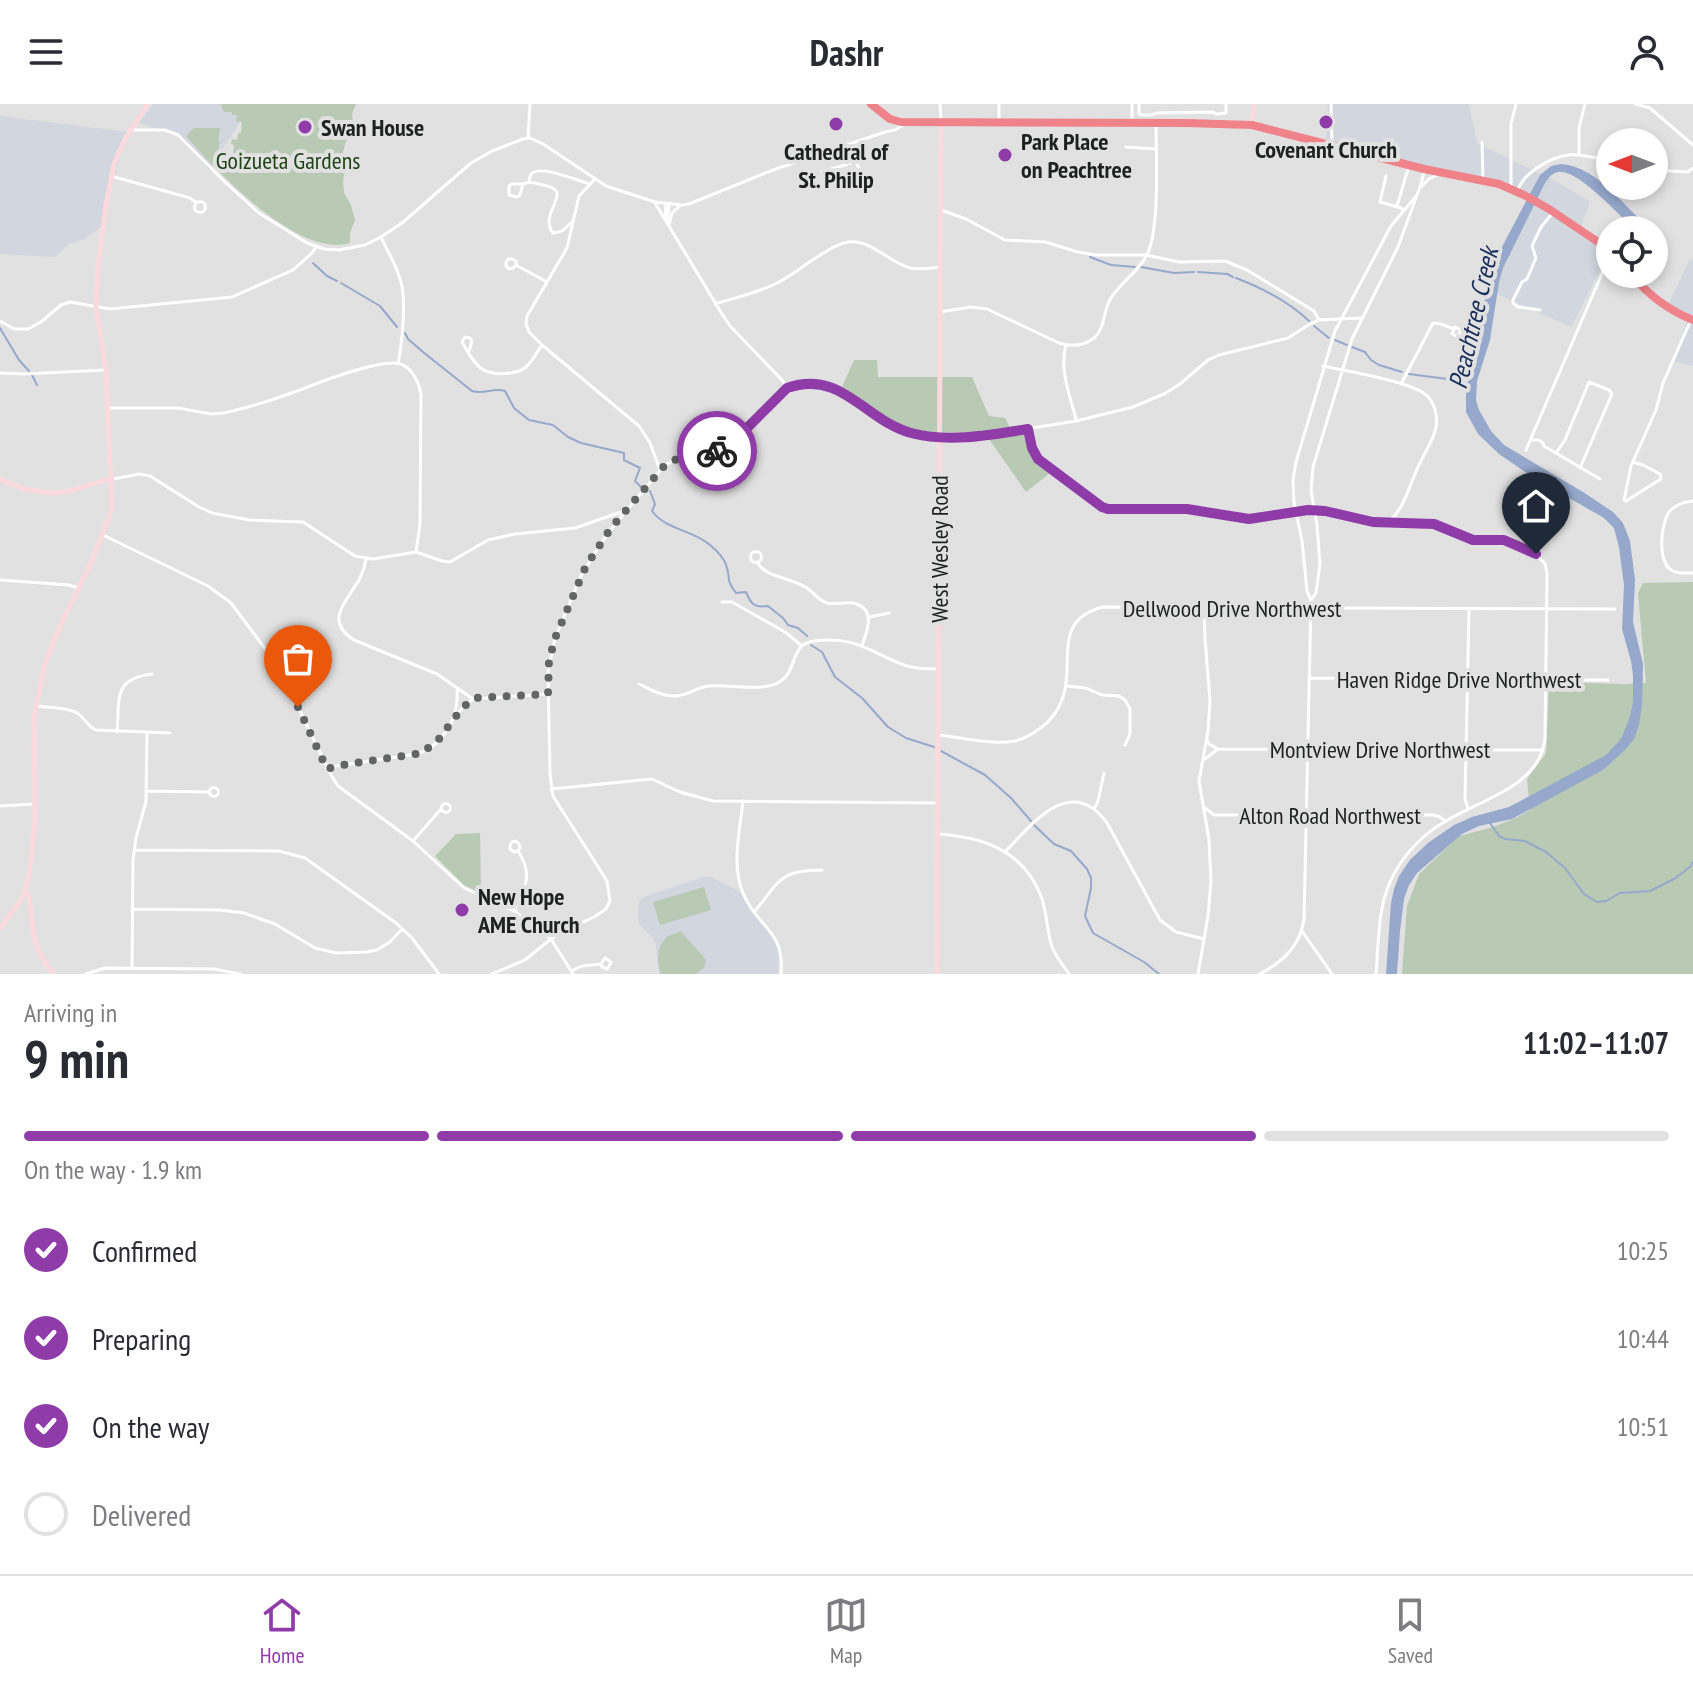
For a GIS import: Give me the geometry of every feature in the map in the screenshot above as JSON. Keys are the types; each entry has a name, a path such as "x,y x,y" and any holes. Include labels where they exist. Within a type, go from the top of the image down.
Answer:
{"highway":[{"path":"871,104 888,123 1252,125 1517,192 1551,210 1596,243"},
{"path":"1643,288 1662,304 1692,320"}],"street":[{"path":"0,928 18,906 25,891 35,835 34,728 49,653 112,509 106,370 96,307 96,280 111,176 121,147 148,104"},
{"path":"528,138 530,104"},
{"path":"940,104 941,123"},
{"path":"999,104 999,123"},
{"path":"1132,104 1132,123"},
{"path":"1139,104 1139,114 1145,115 1226,113 1226,104"},
{"path":"1252,125 1254,104"},
{"path":"1331,104 1332,147"},
{"path":"1516,104 1511,124 1512,176 1517,192"},
{"path":"1579,154 1579,128 1585,104"},
{"path":"1635,104 1647,106 1693,145"},
{"path":"1213,112 1214,123"},
{"path":"885,132 888,123"},
{"path":"131,130 165,130 178,135 253,208 297,237 316,247 332,250 365,245 381,237 402,223 471,163 492,151 528,138 543,144 595,180 620,191 655,202 682,205 910,123"},
{"name":"West Wesley Road","path":"937,974 941,123"},
{"path":"940,312 971,307 987,309 1066,345 1082,345 1097,336 1110,299 1134,273 1146,255 1152,238 1155,123"},
{"path":"1482,142 1483,181"},
{"path":"839,147 845,165"},
{"path":"1126,147 1156,149"},
{"path":"1517,192 1523,178 1555,157 1579,154 1596,158"},
{"path":"822,171 874,155"},
{"path":"835,168 841,186 863,179 856,161"},
{"path":"1397,206 1409,165"},
{"path":"1668,171 1688,172 1693,168"},
{"path":"1311,600 1316,593 1320,564 1311,491 1312,473 1352,339 1398,247 1424,169"},
{"path":"529,182 532,174 544,171 590,184"},
{"path":"1260,974 1285,958 1297,943 1304,920 1311,600 1307,591 1293,491 1294,470 1323,366 1340,320 1386,235 1403,211 1429,179 1446,173"},
{"path":"111,176 190,198 197,203"},
{"path":"1386,176 1380,202 1397,206 1403,211"},
{"path":"1512,176 1523,178"},
{"path":"595,180 579,196 567,248 526,320 529,332 542,345 639,426 650,443 660,470"},
{"path":"523,184 529,182 554,188 557,201 548,218 553,233 562,231 573,221"},
{"path":"655,202 731,327 787,388"},
{"path":"667,222 668,204"},
{"path":"667,222 682,205"},
{"path":"941,210 966,219 1005,240 1045,242 1096,255 1146,255 1179,262 1215,260 1234,264 1314,311 1319,320"},
{"path":"1540,310 1515,306 1513,300 1536,258 1532,246 1551,210"},
{"path":"381,237 402,287 398,364"},
{"path":"715,304 775,284 848,242 870,247 909,268 941,267"},
{"path":"0,321 14,329 28,329 65,303 118,308 232,297 293,270 316,247"},
{"path":"516,265 547,282"},
{"path":"1526,450 1596,286"},
{"path":"492,974 525,960 551,939 603,912 609,904 611,896 607,881 556,803 551,789 548,672 551,652 569,603 590,559 611,528 660,470 677,459 729,446 787,388 813,385 832,387 897,428 919,435 981,436 1076,421 1144,404 1180,384 1213,357 1288,338 1319,320 1361,318"},
{"path":"1633,462 1660,474 1661,479 1626,501 1628,476 1633,462 1656,410 1663,383 1692,320"},
{"path":"1401,384 1433,323 1454,329"},
{"path":"468,353 484,370 511,373 528,365 542,345"},
{"path":"1066,345 1063,367 1076,421"},
{"path":"108,408 178,408 223,413 341,375 380,365 404,366 419,384 421,394 420,524 416,552"},
{"path":"1323,366 1417,389 1429,397 1435,408 1437,424 1433,437 1403,504 1389,522"},
{"path":"0,373 106,370"},
{"path":"1556,453 1565,440 1589,382 1609,390 1612,394 1580,468"},
{"path":"1028,429 1038,459 1102,507 1114,510 1187,509 1249,519 1314,510 1366,521 1434,524 1473,540 1504,540 1536,554 1543,561 1547,609 1543,750 1535,765 1517,782 1500,794 1445,821 1416,844 1401,862 1390,881 1382,906 1376,974"},
{"path":"1531,440 1539,440 1600,479"},
{"path":"0,479 9,484 61,493 93,482 147,475 212,513 250,520 303,522 348,554 366,559 416,552 450,562 488,540 575,528 627,510"},
{"path":"1693,501 1680,504 1669,512 1663,524 1666,565 1676,572 1693,573"},
{"path":"103,535 208,586 229,601 280,670 327,769 343,790 413,841 464,888 514,911 551,939 572,972 582,966 601,964"},
{"path":"366,559 360,578 340,609 339,620 343,631 354,640 437,674 473,699"},
{"path":"757,562 766,573 791,580 825,602 850,603 866,611 869,625 862,645"},
{"path":"0,580 79,588"},
{"path":"722,602 732,602 785,632 801,645"},
{"name":"Dellwood Drive Northwest","path":"938,735 1013,741 1025,738 1040,728 1053,716 1066,686 1068,637 1076,623 1088,612 1107,607 1615,609"},
{"path":"1198,974 1211,882 1211,854 1199,781 1207,740 1210,692 1204,607"},
{"path":"1468,809 1465,799 1469,609"},
{"path":"869,617 889,613"},
{"path":"639,684 675,697 707,686 771,686 783,680 801,645 811,641 847,641 908,666 938,669"},
{"path":"117,732 122,687 132,678 152,674"},
{"name":"Haven Ridge Drive Northwest","path":"1310,678 1608,680"},
{"path":"1066,686 1086,688 1125,700 1130,709 1130,734 1125,745"},
{"path":"453,721 458,695 456,687"},
{"path":"327,769 422,753 439,739 462,708 473,699 548,694"},
{"path":"36,706 73,711 93,729 170,733"},
{"path":"132,968 134,850 145,810 147,732"},
{"path":"1202,762 1218,749 1207,740"},
{"name":"Montview Drive Northwest","path":"1218,749 1543,750"},
{"path":"1094,809 1104,773"},
{"path":"551,789 652,779 704,800 938,803"},
{"path":"147,791 210,792"},
{"path":"743,801 738,873 743,894 778,942 782,957 781,974"},
{"path":"1005,852 1054,806 1074,802 1094,809 1107,823 1160,920 1176,932 1204,939"},
{"path":"0,806 35,804"},
{"name":"Alton Road Northwest","path":"1203,808 1214,815 1433,815 1445,821"},
{"path":"413,841 441,809"},
{"name":"Alton Road Northwest","path":"1207,825 1214,815"},
{"path":"938,834 976,838 993,844 1025,869 1044,907 1053,949 1069,974"},
{"path":"134,850 279,851 295,854 315,863 402,929 439,974"},
{"path":"514,911 527,879 526,867 518,851"},
{"path":"754,912 784,877 800,871 822,870"},
{"path":"25,891 29,896 36,948 54,974"},
{"path":"133,909 244,913 275,924 315,948 336,953 377,950 402,929"},
{"path":"1302,931 1332,974"},
{"path":"86,974 100,969 132,968 214,969 240,974"}],"shaded area":[{"path":"153,104 252,104 209,170 184,139 166,130 139,123"},
{"path":"1328,104 1469,104 1477,143 1590,201 1580,231 1596,243 1596,278 1571,327 1490,291 1534,202 1519,193 1326,144"},
{"path":"0,116 128,132 102,226 85,239 69,244 55,257 0,254"},
{"path":"1690,259 1693,261 1693,366 1673,361 1688,319 1667,307"},
{"path":"703,877 711,877 739,891 774,937 779,951 778,974 659,974 656,945 638,919 640,900"}],"green space":[{"name":"Goizueta Gardens","path":"222,104 356,104 352,114 354,130 343,152 346,166 344,193 355,220 350,243 330,244 307,238 284,226 238,190 200,152 186,136 194,128 220,128 218,150 233,154 232,139 237,140 242,122 236,121 237,115 232,115 232,112 224,112"},
{"path":"854,360 877,360 878,377 972,377 989,416 1005,418 1014,435 1025,433 1032,457 1050,473 1026,492 983,433 922,432 898,425 842,387"},
{"path":"1693,582 1693,974 1402,974 1407,906 1419,874 1459,836 1493,827 1530,810 1527,779 1546,753 1549,684 1646,683 1638,593 1643,583"},
{"path":"480,833 481,893 464,885 435,856 456,834"},
{"path":"704,887 711,910 660,925 653,902"},
{"path":"681,931 706,960 704,968 696,974 661,974 658,964 660,948 668,936"}],"water":[{"path":"1561,164 1587,172 1596,178 1596,193 1566,173 1551,175 1544,185 1503,268 1490,340 1477,381 1476,400 1491,431 1504,445 1583,492 1613,512 1623,523 1630,541 1635,580 1633,622 1643,664 1639,725 1634,739 1603,770 1512,819 1479,826 1462,834 1417,873 1404,899 1397,974 1386,974 1391,903 1399,876 1410,860 1454,825 1509,807 1606,755 1621,739 1633,702 1631,661 1622,629 1624,585 1614,528 1604,518 1499,454 1478,434 1466,412 1466,388 1479,348 1485,299 1494,262 1540,175 1551,166"},
{"path":"1603,200 1620,200 1637,216 1620,216"}],"waterway":[{"path":"1090,257 1111,265 1135,267"},
{"path":"313,263 337,281"},
{"path":"1141,267 1174,273 1194,272"},
{"path":"1198,272 1233,277"},
{"path":"1236,278 1275,296 1309,321"},
{"path":"341,283 380,306 397,327"},
{"path":"1314,326 1329,338"},
{"path":"0,328 29,371"},
{"path":"405,333 423,352 472,391 505,391 514,408 529,420 553,425 581,443 624,453 624,460 640,468 635,481 641,487"},
{"path":"1335,340 1347,345"},
{"path":"1352,347 1365,352 1379,365 1402,372"},
{"name":"Peachtree Creek","path":"1409,374 1466,383"},
{"path":"32,375 37,385"},
{"path":"650,491 655,504 652,511 658,518 703,540 720,554 736,593 746,592 754,604 768,606 788,625 798,628 807,636"},
{"path":"811,645 822,652 835,677 862,698 888,727 906,738 934,747"},
{"path":"941,751 985,775 1031,821"},
{"path":"1490,823 1499,836 1525,841 1546,852 1565,868 1584,894 1597,902 1620,893 1650,891 1674,879 1693,862"},
{"path":"1034,825 1054,844 1071,851 1087,869 1091,888 1085,916 1093,933 1159,974"}],"way so far":[{"path":"298,707 327,769 422,753 446,732 462,708 475,698 548,694 549,661 555,638 581,576 601,543 665,465 677,459 717,451"}],"place":[{"name":"Covenant Church","path":"1326,122"},
{"name":"Cathedral of St. Philip","path":"836,124"},
{"name":"Swan House","path":"305,127"},
{"name":"Park Place on Peachtree","path":"1005,155"},
{"name":"New Hope AME Church","path":"462,910"}],"route":[{"path":"717,451 729,446 787,388 823,385 846,394 890,425 919,435 981,436 1028,429 1038,459 1108,509 1187,509 1249,519 1308,510 1325,511 1373,522 1434,524 1473,540 1504,540 1536,554"}]}
